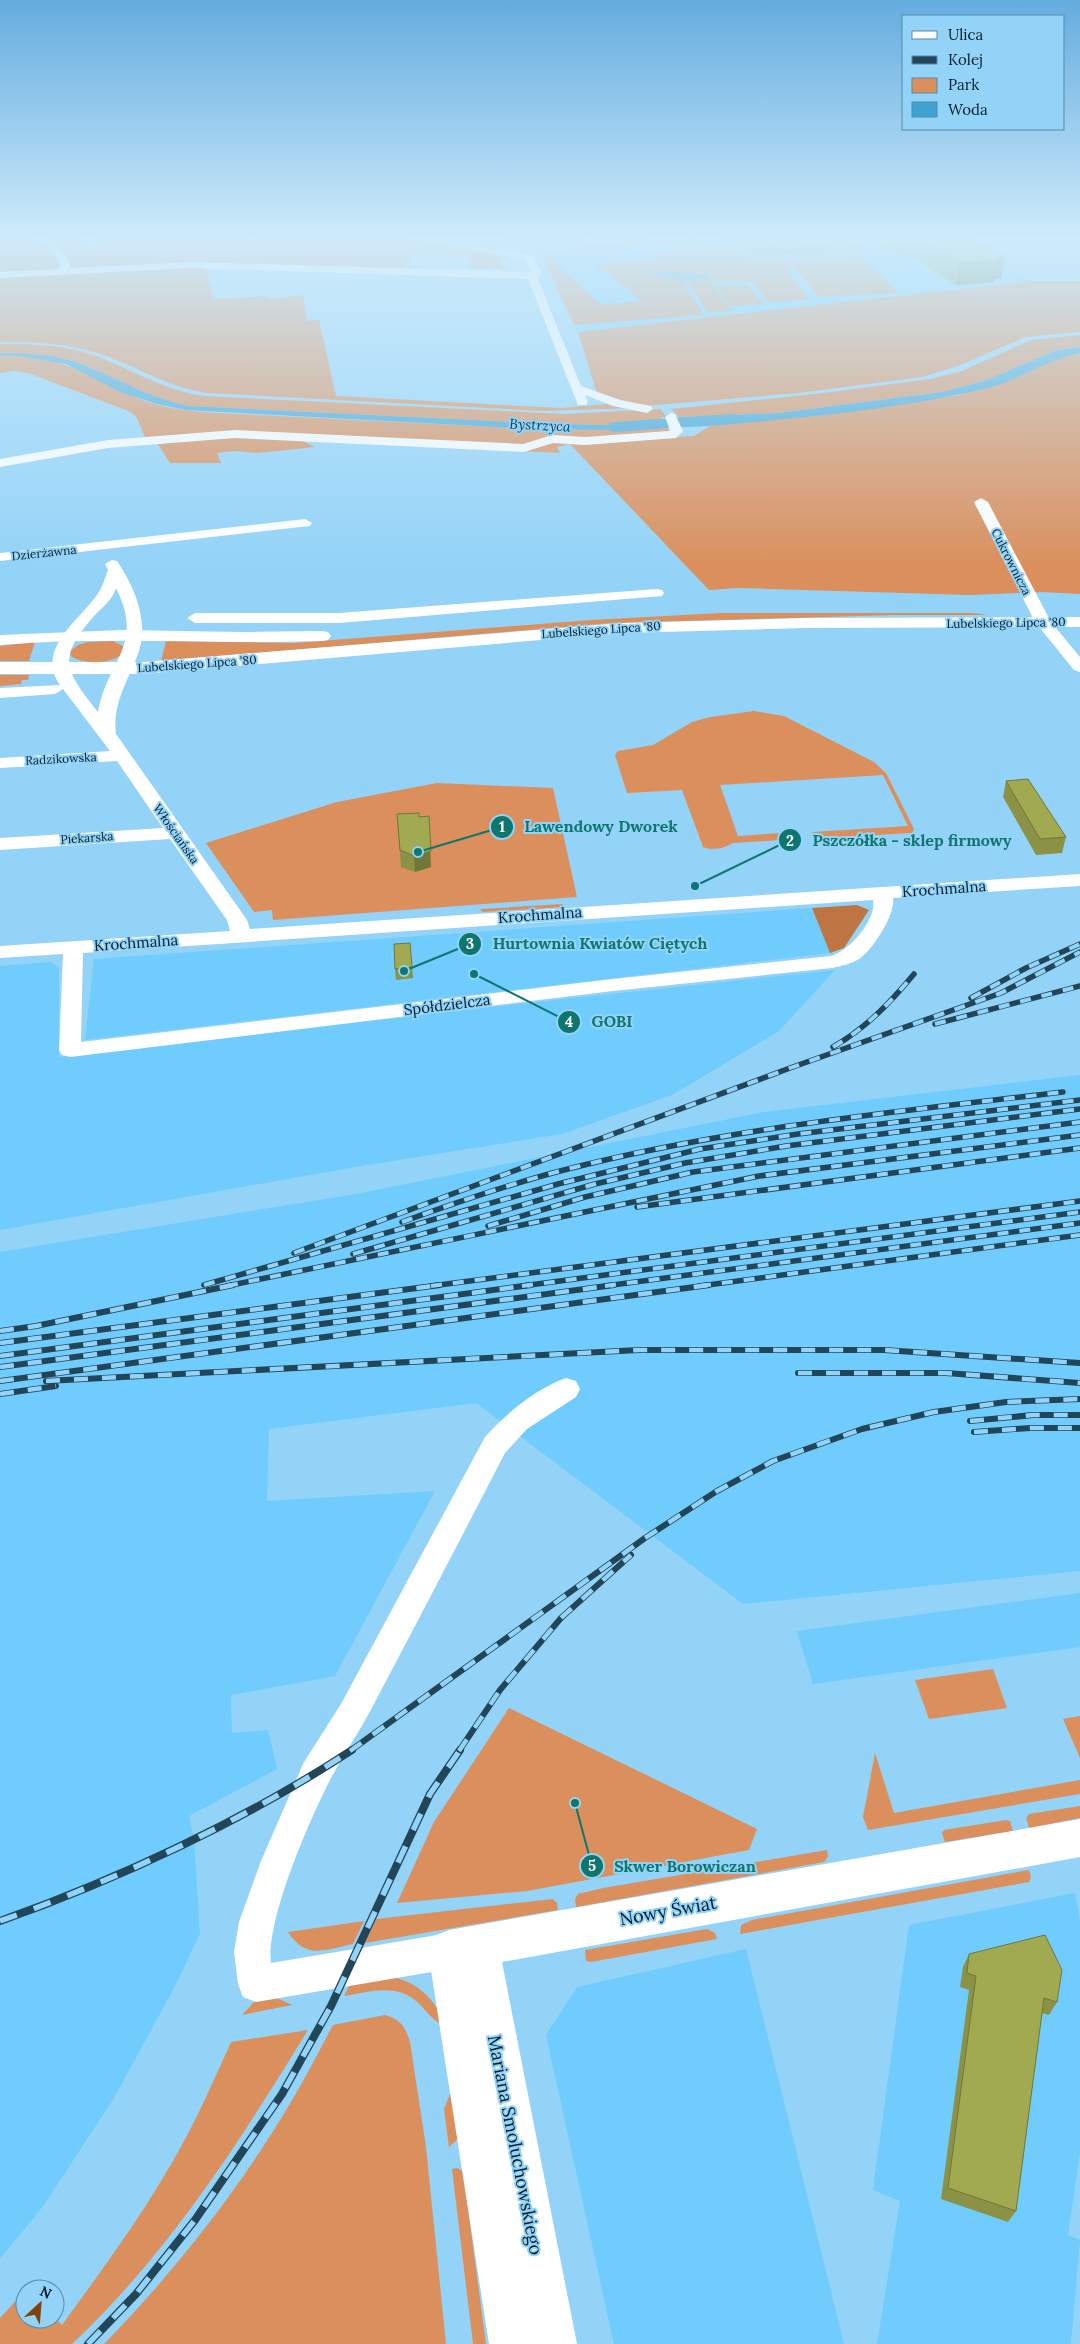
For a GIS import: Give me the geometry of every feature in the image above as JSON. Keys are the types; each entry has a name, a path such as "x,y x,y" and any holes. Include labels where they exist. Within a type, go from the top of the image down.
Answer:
{"main road":[{"name":"Lubelskiego Lipca '80","path":"62,668 123,669 255,660 622,628 1039,615 1080,606"},
{"name":"Lubelskiego Lipca '80","path":"70,634 301,637 621,613 705,609 1039,615 1080,622"},
{"path":"0,640 70,634"},
{"path":"0,668 62,668"},
{"name":"Nowy Świat","path":"464,1948 1080,1838"},
{"name":"Mariana Smoluchowskiego","path":"464,1948 513,2344"},
{"name":"Mariana Smoluchowskiego","path":"464,1948 553,2344"}],"street":[{"path":"561,348 582,402"},
{"path":"577,388 617,403 647,409"},
{"path":"0,463 108,444 207,436 274,436 524,448 552,440 663,436 675,433 673,422"},
{"name":"Cukrownicza","path":"981,502 1039,615 1053,638 1080,667"},
{"name":"Dzierżawna","path":"0,558 305,523"},
{"path":"88,549 108,555 132,609 136,634 105,712 106,734"},
{"path":"62,668 64,648 70,634 108,593 115,570"},
{"path":"195,618 339,618 657,593"},
{"name":"Włościańska","path":"62,668 66,682 122,755 237,920 242,935"},
{"path":"0,693 55,689"},
{"name":"Radzikowska","path":"0,762 122,755"},
{"name":"Piekarska","path":"0,844 175,833"},
{"name":"Krochmalna","path":"0,952 1080,880"},
{"name":"Spółdzielcza","path":"73,947 70,1050 613,985 846,960 857,954 882,912 884,904 882,893"},
{"name":"Nowy Świat","path":"464,1948 256,1984 252,1952 256,1922 273,1873 316,1773 352,1715 495,1445 517,1421 566,1389"}],"shaded area":[{"path":"857,905 869,910 844,948 830,953 812,908"},
{"path":"812,908 830,953 85,1040 94,959"},
{"path":"51,962 59,968 59,1057 545,1001 835,970 779,1031 672,1095 562,1134 355,1167 0,1230 0,966"},
{"path":"1080,1075 1080,1571 743,1604 476,1403 269,1429 267,1501 435,1491 335,1676 231,1695 232,1733 268,1730 277,1769 189,1816 194,1839 200,1934 175,1986 114,2098 44,2205 0,2259 0,1252 356,1194 764,1112"},
{"path":"1080,1593 1080,1647 813,1684 797,1631"},
{"path":"1075,1893 1080,1920 1080,2153 1068,2235 1080,2240 1071,2344 877,2344 900,2201 873,2190 909,1925"},
{"path":"746,1949 844,2344 614,2344 546,2035 577,1987"}],"green space":[{"path":"0,348 76,350 99,357 176,390 204,396 565,414 660,409 667,417 661,417 663,421 611,425 556,424 189,406 159,398 73,361 28,354 0,353"},
{"path":"81,348 325,348 336,396 562,408 607,404 637,408 541,411 208,393 166,382 114,359"},
{"path":"583,348 999,348 958,366 922,377 799,393 644,406 597,393"},
{"path":"1012,348 1069,348 1057,350 984,381 942,392 779,413 679,417 671,409 815,394 930,379 962,371"},
{"path":"1080,353 1080,594 1042,592 970,595 739,588 709,590 570,444 557,447 560,453 301,440 315,447 258,453 234,451 217,453 221,463 170,463 157,443 145,437 137,418 131,412 31,374 14,371 0,373 0,356 43,359 60,363 149,402 172,408 202,412 533,429 601,430 666,426 673,437 694,436 710,426 864,409 959,395 1030,370 1057,358"},
{"path":"721,613 972,613 988,615 894,615 612,623 161,661 166,641 294,643 591,620"},
{"path":"113,641 125,647 120,655 113,659 101,662 87,662 71,656 70,651 78,645 88,642"},
{"path":"35,642 29,661 0,661 0,646"},
{"path":"0,675 29,675 28,680 22,680 21,684 0,686"},
{"path":"754,711 784,716 874,762 886,773 914,829 912,833 821,838 812,832 908,826 883,775 720,785 738,836 797,832 799,836 795,839 733,843 723,848 715,849 703,847 682,790 627,793 615,755 618,751 653,745 692,722 710,717"},
{"path":"437,783 553,788 577,897 273,920 272,910 254,912 206,843 337,802"},
{"path":"563,904 564,907 483,912 480,909"},
{"path":"993,1669 1007,1708 929,1719 915,1680"},
{"path":"509,1708 757,1829 749,1850 527,1891 397,1903 434,1822"},
{"path":"1080,1716 1080,1758 1063,1719"},
{"path":"875,1753 894,1813 1080,1780 1080,1794 868,1830 863,1817"},
{"path":"1080,1806 1080,1818 1029,1828 1026,1818 1029,1814"},
{"path":"1006,1820 1010,1821 1013,1831 945,1842 942,1833 944,1830"},
{"path":"827,1850 828,1857 824,1862 576,1907 575,1899 578,1894 603,1888"},
{"path":"1029,1870 1031,1877 1029,1882 740,1934 741,1925 752,1920"},
{"path":"553,1899 557,1903 558,1910 365,1943 376,1919"},
{"path":"364,1921 353,1944 324,1950 316,1951 302,1947 288,1932"},
{"path":"707,1929 715,1933 717,1939 591,1962 586,1961 585,1950"},
{"path":"392,1977 417,1987 435,2005 444,2020 439,2023 416,2001 400,1992 382,1990 344,1996 351,1982"},
{"path":"267,1998 279,1999 292,2005 242,2015 256,2000"},
{"path":"385,2015 402,2024 410,2042 426,2147 446,2344 104,2344 181,2259 228,2198 271,2135 333,2025"},
{"path":"308,2030 256,2113 200,2195 140,2273 107,2309 72,2344 0,2344 0,2318 15,2302 15,2329 65,2329 65,2321 150,2200 181,2147 199,2113 231,2042"},
{"path":"453,2087 458,2139 449,2147 444,2109"},
{"path":"457,2168 463,2171 486,2344 473,2344 452,2169"}],"water":[{"path":"1080,348 1080,353 1056,360 988,388 920,402 815,416 710,426 685,427 679,417 779,413 942,392 984,381 1057,350"},
{"path":"0,353 47,355 73,361 159,398 189,406 556,424 611,425 663,421 666,426 601,430 533,429 186,410 157,404 120,392 66,364 20,356 0,356"}],"building":[{"path":"1028,779 1066,837 1040,839 1006,781"},
{"path":"419,813 419,817 429,816 431,851 414,856 400,850 397,814"},
{"path":"410,943 412,967 395,969 394,944"},
{"path":"1045,1935 1062,1970 1057,2002 1044,1998 1016,2211 948,2188 976,1976 967,1973 969,1954"}],"waterway":[{"name":"Bystrzyca","path":"616,427 731,419"}],"railway":[{"path":"971,998 1026,968 1080,944"},
{"path":"294,1253 790,1068 1001,993 1080,952"},
{"path":"833,1047 856,1032 877,1014 914,974"},
{"path":"935,1024 1080,986"},
{"path":"402,1222 543,1175 625,1155 749,1132 875,1114 1063,1092"},
{"path":"204,1285 558,1184 700,1149 798,1134 1080,1100"},
{"path":"353,1254 595,1184 685,1163 786,1146 1080,1109"},
{"path":"488,1226 585,1197 693,1172 1080,1122"},
{"path":"227,1286 759,1176 1080,1135"},
{"path":"637,1207 1080,1148"},
{"path":"431,1286 1080,1201"},
{"path":"522,1286 1080,1212"},
{"path":"605,1286 1080,1223"},
{"path":"700,1286 1080,1235"},
{"path":"0,1331 36,1326 233,1285"},
{"path":"0,1343 440,1285"},
{"path":"0,1356 531,1285"},
{"path":"0,1367 614,1285"},
{"path":"0,1381 709,1285"},
{"path":"46,1381 639,1350 884,1350 1080,1363"},
{"path":"798,1373 946,1373 1080,1383"},
{"path":"0,1394 56,1386"},
{"path":"350,1751 645,1538 717,1491 773,1461 862,1429 934,1412 1006,1402 1080,1399"},
{"path":"970,1421 1033,1415 1080,1415"},
{"path":"974,1432 1030,1428 1080,1428"},
{"path":"459,1751 500,1690 561,1618 631,1555"},
{"path":"0,1921 136,1867 181,1846 269,1800 352,1750"},
{"path":"88,2344 136,2294 195,2220 282,2094 331,2006 430,1794 460,1750"}],"place":[{"name":"Lawendowy Dworek","path":"418,852"},
{"name":"Pszczółka - sklep firmowy","path":"695,886"},
{"name":"Hurtownia Kwiatów Ciętych","path":"404,971"},
{"name":"GOBI","path":"474,974"},
{"name":"Skwer Borowiczan","path":"575,1803"}]}
